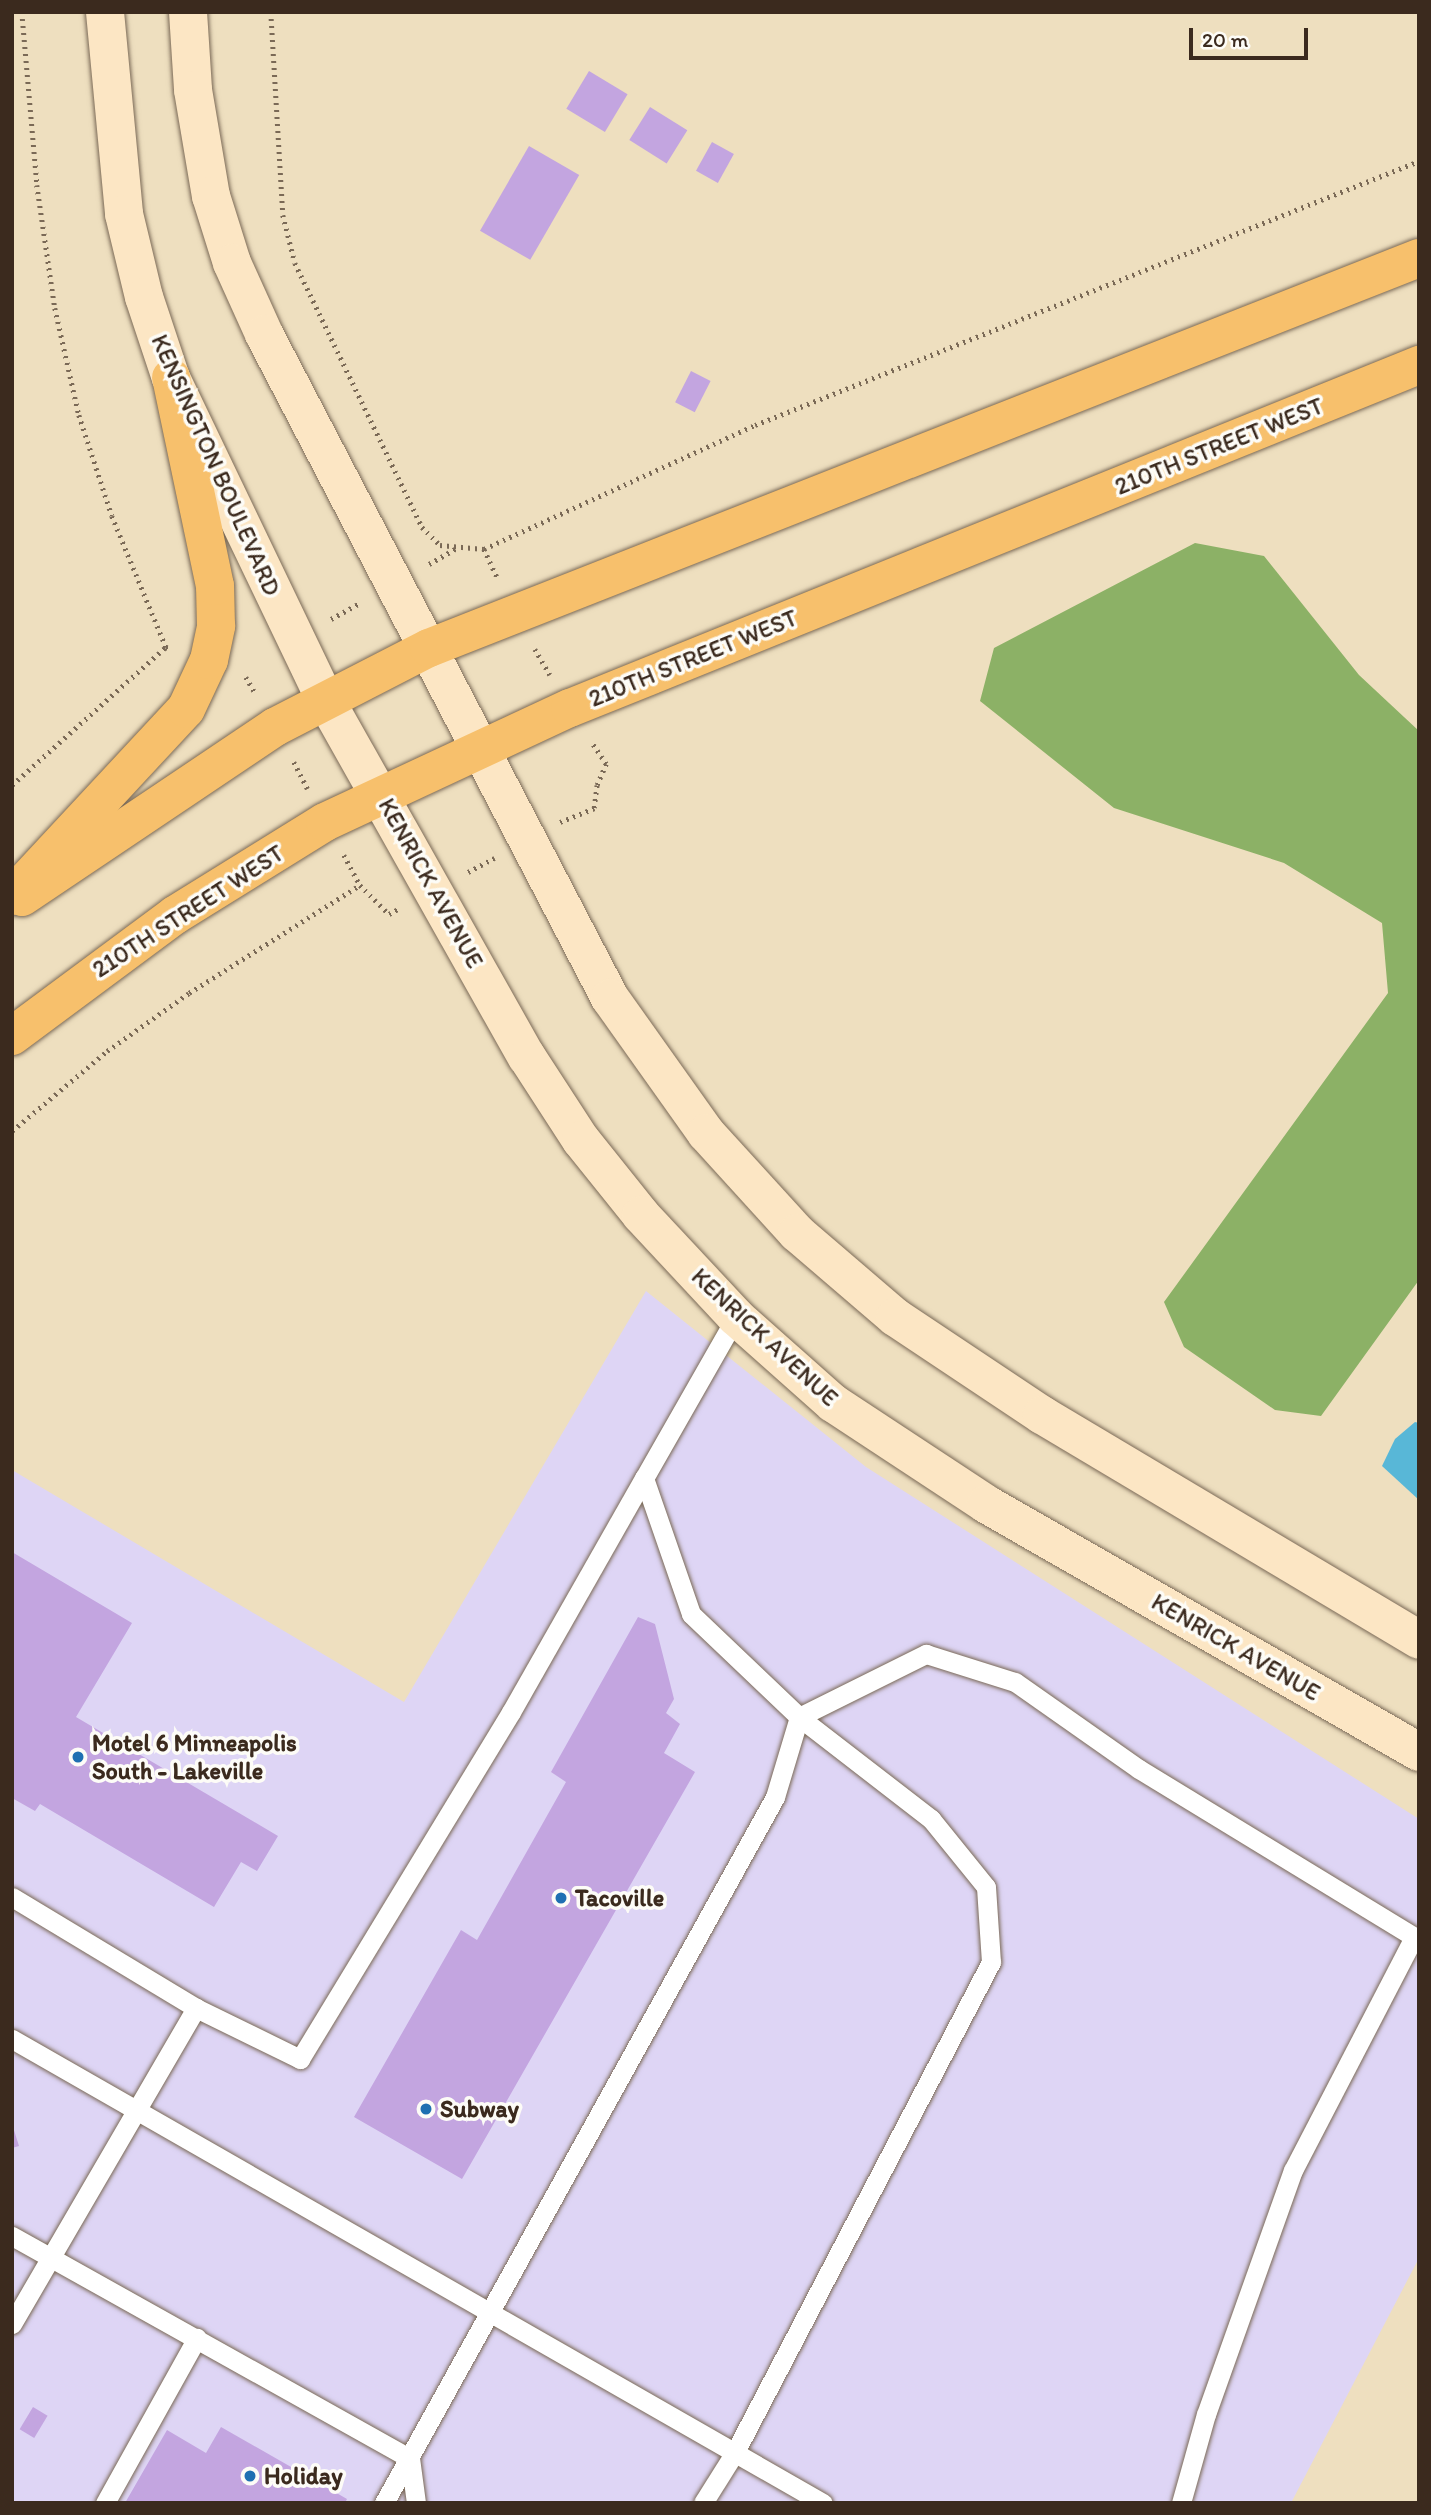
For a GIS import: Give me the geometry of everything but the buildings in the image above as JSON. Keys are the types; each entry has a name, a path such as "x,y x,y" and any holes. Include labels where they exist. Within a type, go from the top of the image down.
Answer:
{"main road":[{"path":"12,903 275,727 429,648 1419,258"},
{"name":"210TH STREET WEST","path":"12,1035 176,915 325,822 570,708 1419,365"},
{"path":"12,896 186,709 209,660 216,626 215,586 172,377"}],"street":[{"name":"KENSINGTON BOULEVARD","path":"105,12 124,214 144,297 172,377 326,701"},
{"path":"188,12 193,90 211,196 232,263 610,998 706,1133 797,1233 895,1317 967,1368 1419,1640"},
{"name":"KENRICK AVENUE","path":"326,701 383,795 527,1057 581,1140 641,1215 736,1317 833,1403 908,1455 1419,1752"}],"lane":[{"path":"12,1897 196,2008 300,2059 511,1712 736,1317"},
{"path":"644,1478 691,1614 799,1717 931,1819 986,1887 991,1962 735,2452 702,2503"},
{"path":"384,2503 775,1797 799,1717 926,1654 1015,1682 1139,1769 1414,1937 1293,2170 1210,2400 1181,2503"},
{"path":"12,2324 196,2008"},
{"path":"12,2039 823,2503"},
{"path":"12,2236 410,2458"},
{"path":"105,2503 197,2338"},
{"path":"410,2458 416,2503"}],"path":[{"path":"22,12 37,185 55,308 79,415 111,516 166,647"},
{"path":"484,549 755,425 1419,161"},
{"path":"296,639 457,548"},
{"path":"166,647 242,670 360,885"},
{"path":"12,785 166,647"}],"shaded area":[{"path":"646,1291 866,1467 1419,1819 1419,2258 1291,2503 12,2503 12,1470 404,1702"}],"green space":[{"path":"1195,543 1264,556 1359,675 1419,731 1419,1280 1321,1416 1275,1410 1184,1347 1164,1302 1388,993 1382,923 1284,863 1114,808 980,701 994,648"}],"water":[{"path":"1415,1422 1419,1423 1419,1500 1382,1466 1395,1439"}],"place":[{"name":"Motel 6 Minneapolis South - Lakeville","path":"78,1757"},
{"name":"Tacoville","path":"561,1898"},
{"name":"Subway","path":"426,2109"},
{"name":"Holiday","path":"250,2476"}]}
